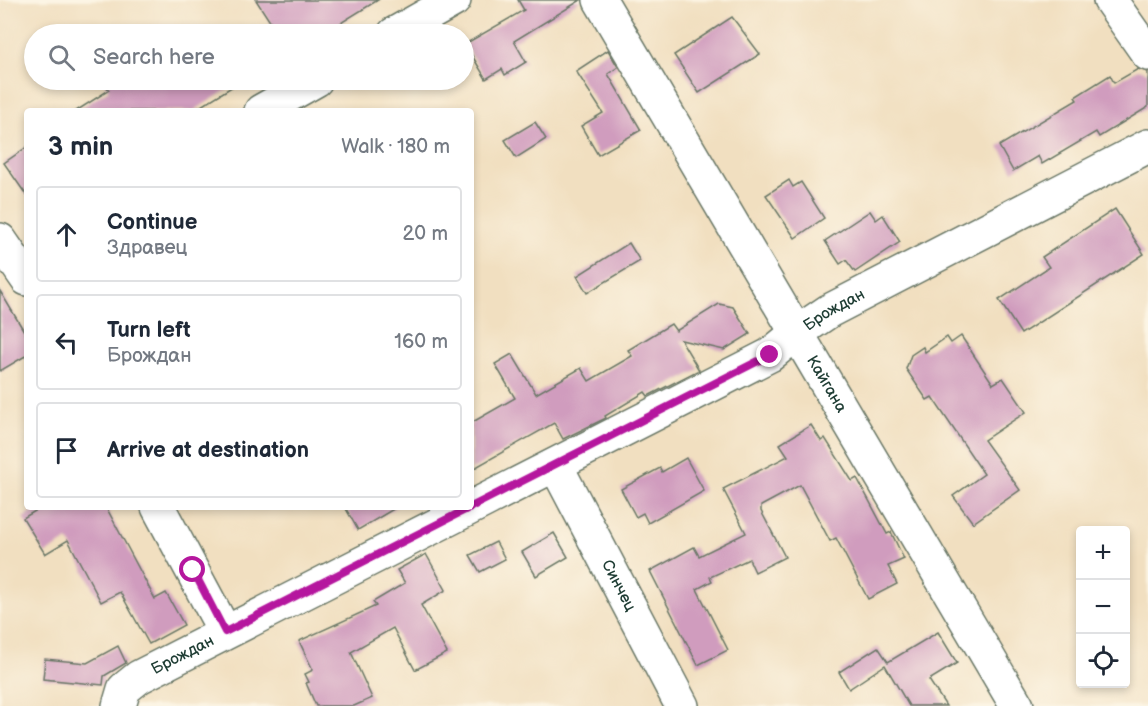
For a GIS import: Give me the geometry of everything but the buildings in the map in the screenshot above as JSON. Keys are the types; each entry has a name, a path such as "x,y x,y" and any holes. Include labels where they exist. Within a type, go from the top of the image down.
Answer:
{"street":[{"path":"411,24 453,0"},
{"name":"Кайгана","path":"600,0 1017,706"},
{"path":"1110,0 1148,54"},
{"path":"266,108 298,90"},
{"name":"Брождан","path":"474,506 770,355 829,311 1148,146"},
{"name":"Синчец","path":"556,465 682,706"},
{"path":"160,510 225,632"},
{"name":"Брождан","path":"119,706 124,689 139,677 467,510"}],"route":[{"path":"193,570 225,632 770,355"}]}
